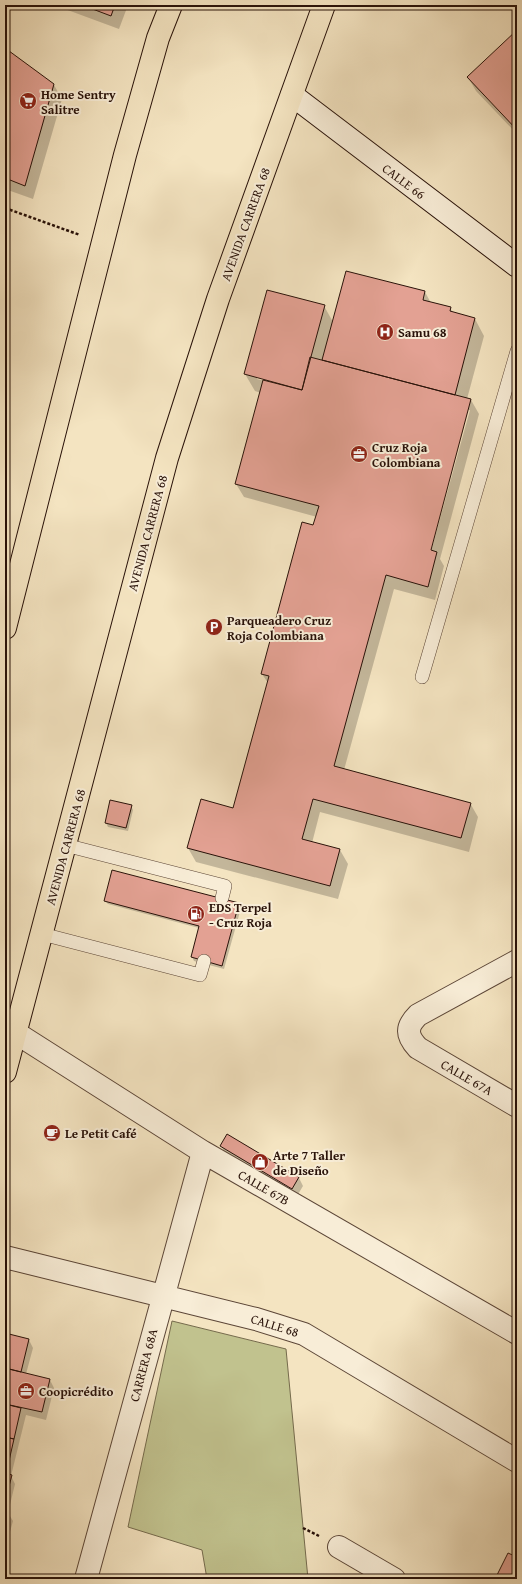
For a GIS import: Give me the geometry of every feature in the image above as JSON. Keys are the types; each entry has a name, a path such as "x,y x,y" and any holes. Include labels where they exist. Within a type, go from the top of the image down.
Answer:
{"main road":[{"path":"5,628 127,148 158,38 171,5"},
{"name":"AVENIDA CARRERA 68","path":"5,1072 178,420 218,299 324,5"}],"street":[{"name":"CALLE 66","path":"292,96 517,266"},
{"name":"CALLE 67A","path":"517,961 418,1015 411,1022 409,1032 411,1041 418,1048 517,1106"},
{"name":"CALLE 67B","path":"16,1033 203,1152 517,1333"},
{"name":"CARRERA 68A","path":"86,1579 162,1296 203,1152"},
{"name":"CALLE 68","path":"5,1257 256,1319 304,1334 517,1461"},
{"path":"339,1547 394,1579"}],"lane":[{"path":"422,677 517,351"},
{"path":"65,845 225,886 222,898"},
{"path":"42,934 200,975 204,961"}],"path":[{"path":"5,208 83,236"}],"green space":[{"path":"172,1321 286,1349 308,1579 207,1579 202,1550 128,1527"}],"building":[{"path":"82,5 115,5 111,16"},
{"path":"517,30 517,130 467,77"},
{"name":"Home Sentry Salitre","path":"5,48 54,84 25,186 5,178"},
{"path":"346,271 425,291 423,300 451,307 450,311 475,318 455,395 322,360"},
{"path":"267,290 325,305 302,390 244,374"},
{"path":"310,357 471,399 431,550 437,552 428,587 386,575 334,766 471,803 461,838 313,799 302,839 340,849 330,886 187,848 201,799 233,808 269,676 261,674 302,522 313,525 319,506 235,484 263,380 302,390"},
{"path":"110,800 132,805 126,828 105,823"},
{"name":"EDS Terpel - Cruz Roja","path":"112,870 239,903 222,966 191,957 199,926 104,901"},
{"name":"Arte 7 Taller de Diseño","path":"227,1134 299,1177 292,1189 220,1146"},
{"path":"5,1333 29,1339 21,1372 5,1368"},
{"name":"Coopicrédito","path":"5,1368 50,1379 42,1412 5,1404"},
{"path":"5,1404 21,1408 14,1439 5,1437"},
{"path":"5,1437 14,1439 6,1474 5,1473"},
{"path":"5,1473 12,1475 5,1501"},
{"path":"5,1511 9,1512 5,1528"},
{"path":"508,1553 517,1557 517,1579 495,1579"}],"place":[{"name":"Home Sentry Salitre","path":"28,101"},
{"name":"Samu 68","path":"385,332"},
{"name":"Cruz Roja Colombiana","path":"359,454"},
{"name":"Parqueadero Cruz Roja Colombiana","path":"214,627"},
{"name":"EDS Terpel - Cruz Roja","path":"196,914"},
{"name":"Le Petit Café","path":"52,1133"},
{"name":"Arte 7 Taller de Diseño","path":"260,1162"},
{"name":"Coopicrédito","path":"26,1391"}]}
